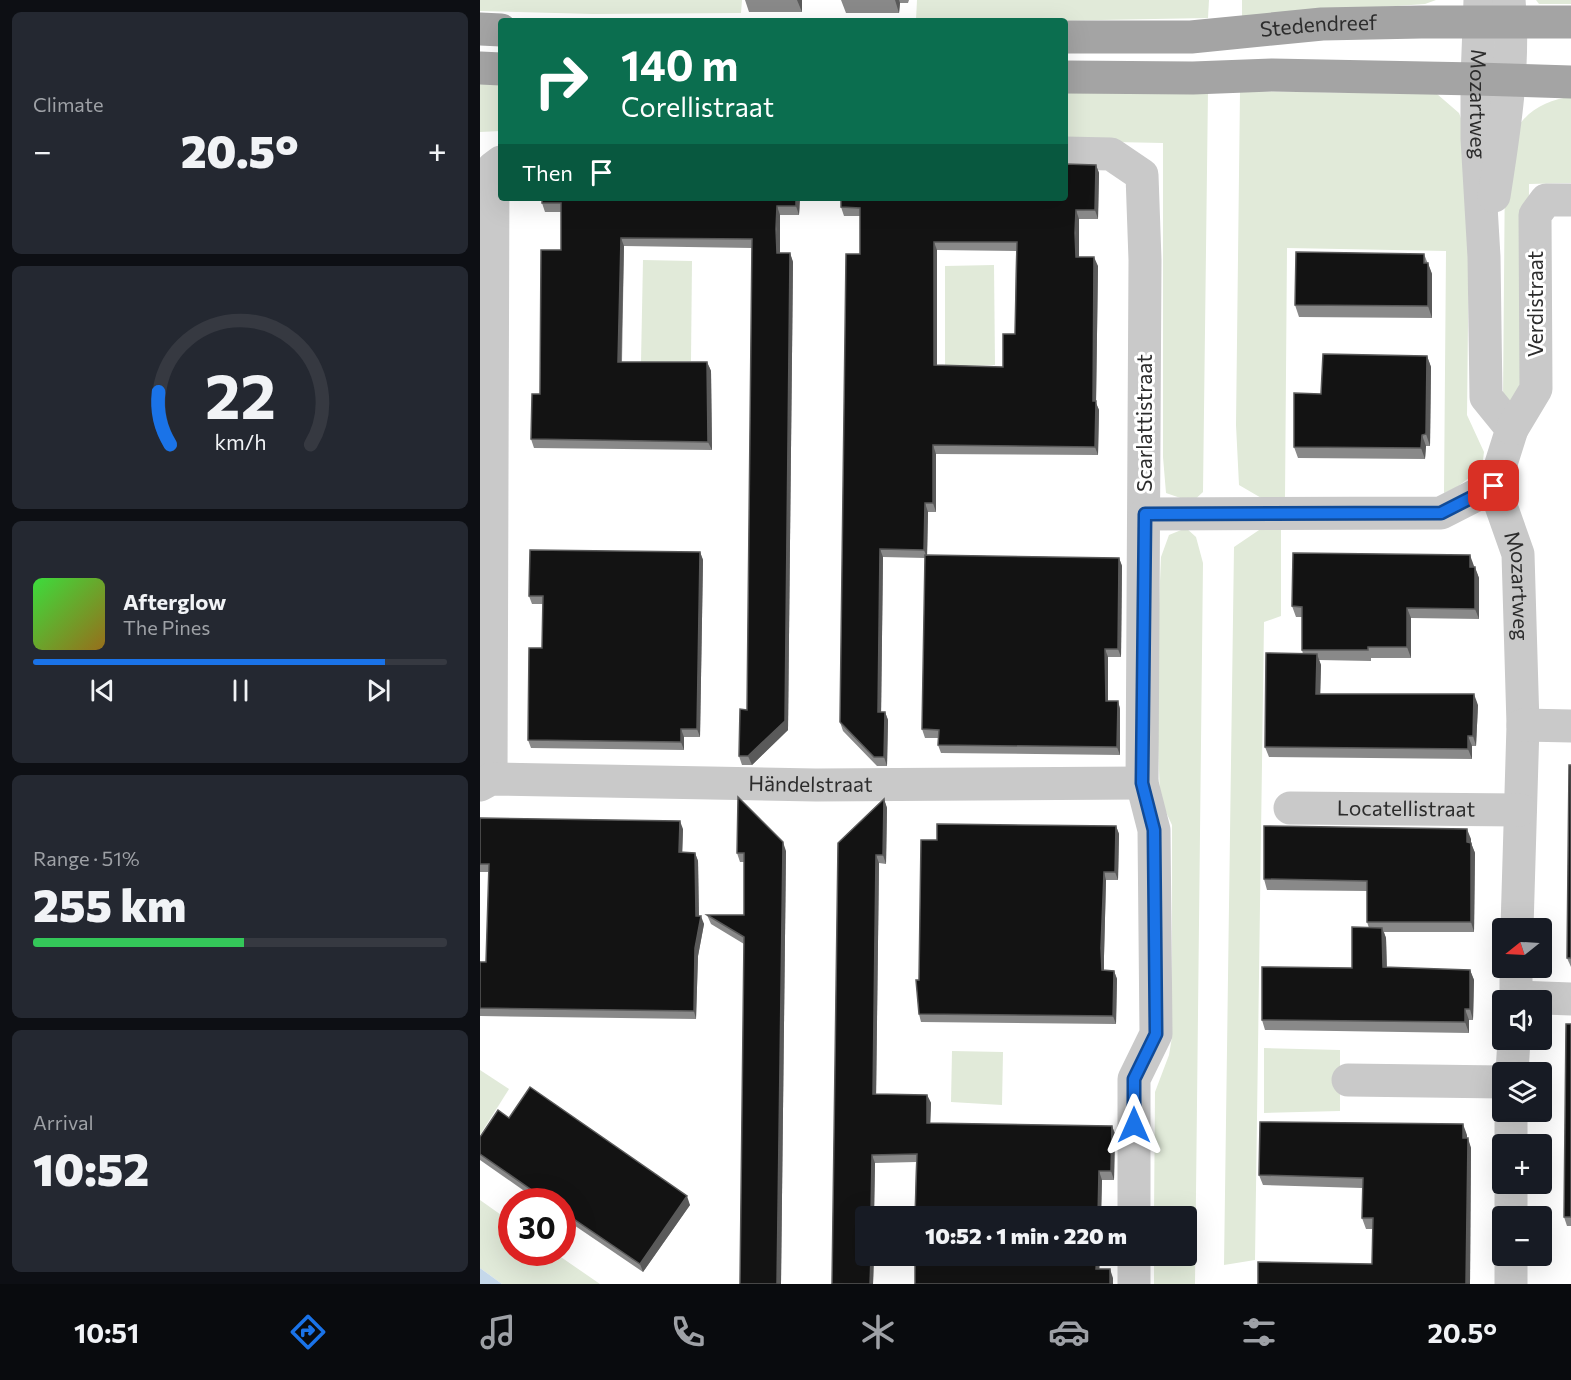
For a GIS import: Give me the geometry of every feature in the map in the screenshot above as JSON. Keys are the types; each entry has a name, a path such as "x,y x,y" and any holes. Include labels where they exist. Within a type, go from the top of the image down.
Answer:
{"main road":[{"name":"Stedendreef","path":"1068,37 1191,37 1495,11 1571,22"},
{"path":"480,29 498,30"},
{"path":"480,68 498,69"},
{"name":"Stedendreef","path":"1068,77 1193,78 1272,75 1571,82"}],"street":[{"name":"Mozartweg","path":"1495,11 1492,79 1504,134 1484,257 1486,397 1512,429"},
{"name":"Scarlattistraat","path":"1068,153 1111,154 1142,175 1145,260 1142,783 1154,830 1156,1034 1134,1079 1134,1206"},
{"path":"485,782 493,168 498,164"},
{"name":"Verdistraat","path":"1512,429 1536,388 1535,215 1546,200 1571,200"},
{"path":"1145,514 1441,513 1494,486 1512,429"},
{"name":"Mozartweg","path":"1494,486 1518,554 1523,724 1517,918"},
{"path":"1523,724 1571,726"},
{"name":"Händelstraat","path":"485,782 816,785 1142,783"},
{"name":"Locatellistraat","path":"1290,808 1520,810"},
{"path":"1516,988 1571,999"},
{"path":"1348,1080 1492,1082"},
{"path":"1134,1266 1134,1284"},
{"path":"1511,1284 1512,1266"}],"green space":[{"path":"480,0 742,0 741,13 593,14 480,11"},
{"path":"917,0 1209,0 1208,18 1068,21 1068,18 916,18"},
{"path":"1242,0 1436,0 1425,4 1242,17"},
{"path":"1536,0 1571,0 1571,4 1539,4"},
{"path":"480,83 498,84 498,131 480,132"},
{"path":"1068,90 1208,90 1203,492 1192,502 1166,493 1163,457 1163,143 1068,141"},
{"path":"1240,91 1437,94 1459,113 1470,142 1467,415 1484,452 1482,468 1457,487 1444,493 1446,251 1287,248 1285,498 1263,499 1239,485 1236,425"},
{"path":"1571,97 1571,183 1529,184 1528,401 1513,406 1503,400 1505,162 1514,134 1532,111 1555,100"},
{"path":"643,260 692,261 691,361 641,362"},
{"path":"994,265 995,365 945,367 945,266"},
{"path":"1281,525 1281,616 1264,622 1255,1260 1224,1265 1234,547 1265,526"},
{"path":"1186,528 1196,537 1203,563 1196,1206 1154,1206 1155,1092 1169,1055 1172,1037 1172,825 1160,799 1156,678 1161,557 1169,535"},
{"path":"1264,1048 1340,1050 1340,1111 1264,1113"},
{"path":"952,1051 1003,1052 1002,1105 951,1102"},
{"path":"480,1070 509,1089 480,1135"},
{"path":"480,1200 498,1213 498,1266 574,1266 600,1284 502,1284 480,1268"},
{"path":"1154,1266 1195,1266 1195,1284 1154,1284"}],"water":[{"path":"480,1268 502,1284 480,1284"}],"building":[{"path":"1068,164 1096,165 1095,210 1076,210 1075,233 1076,257 1094,257 1095,447 933,445 933,503 925,503 924,550 880,549 878,712 885,712 884,757 874,757 840,722 846,254 860,254 860,208 841,207 841,201 1068,201","holes":["934,242 1017,242 1015,334 1003,334 1003,367 934,365"]},
{"path":"542,201 796,201 796,206 777,206 776,229 777,253 790,253 785,721 748,756 739,756 740,709 747,710 752,239 621,238 618,362 707,362 708,442 531,439 532,394 540,394 541,250 561,250 561,203 542,203"},
{"path":"1296,252 1424,254 1424,263 1428,263 1428,306 1295,305"},
{"path":"1323,354 1427,356 1426,434 1422,435 1421,448 1294,447 1294,393 1321,394"},
{"path":"530,550 700,552 697,729 681,729 681,742 528,740 529,648 542,648 543,596 529,596"},
{"path":"1293,553 1470,555 1470,567 1475,567 1475,609 1407,608 1407,647 1368,647 1368,650 1302,650 1302,607 1292,606"},
{"path":"925,555 1119,558 1118,649 1105,649 1106,701 1118,701 1117,747 938,745 939,730 922,729"},
{"path":"1266,653 1317,654 1316,694 1474,694 1473,736 1468,736 1468,749 1265,747"},
{"path":"1569,765 1571,765 1571,958 1567,958"},
{"path":"738,797 783,842 777,1284 740,1284 744,937 707,915 744,915 744,853 737,853"},
{"path":"884,799 883,855 876,855 873,1094 927,1095 927,1123 1112,1126 1111,1171 1099,1171 1098,1206 915,1206 917,1154 872,1155 871,1206 855,1206 855,1266 871,1266 870,1284 832,1284 838,843"},
{"path":"480,818 680,821 679,852 695,853 696,916 701,916 695,948 694,1011 480,1008 480,962 486,962 489,864 480,864"},
{"path":"937,824 1116,826 1115,872 1104,872 1101,948 1102,970 1114,971 1113,1016 919,1014 916,980 919,980 921,840 937,840"},
{"path":"1264,826 1467,829 1467,842 1471,843 1471,922 1367,922 1367,881 1264,879"},
{"path":"1352,927 1382,928 1383,967 1470,970 1470,1009 1465,1009 1465,1022 1262,1020 1262,967 1352,968"},
{"path":"1566,1024 1571,1024 1571,1217 1564,1217"},
{"path":"530,1087 687,1196 640,1264 576,1221 576,1188 529,1188 480,1154 480,1137 498,1110 509,1118"},
{"path":"1260,1122 1463,1124 1463,1138 1468,1138 1466,1284 1258,1284 1258,1262 1372,1264 1373,1218 1362,1218 1363,1178 1259,1175"},
{"path":"915,1266 1096,1266 1096,1269 1110,1269 1110,1284 915,1284"}],"route":[{"path":"1134,1125 1134,1079 1156,1034 1154,830 1142,783 1145,514 1441,513 1494,486"}]}
